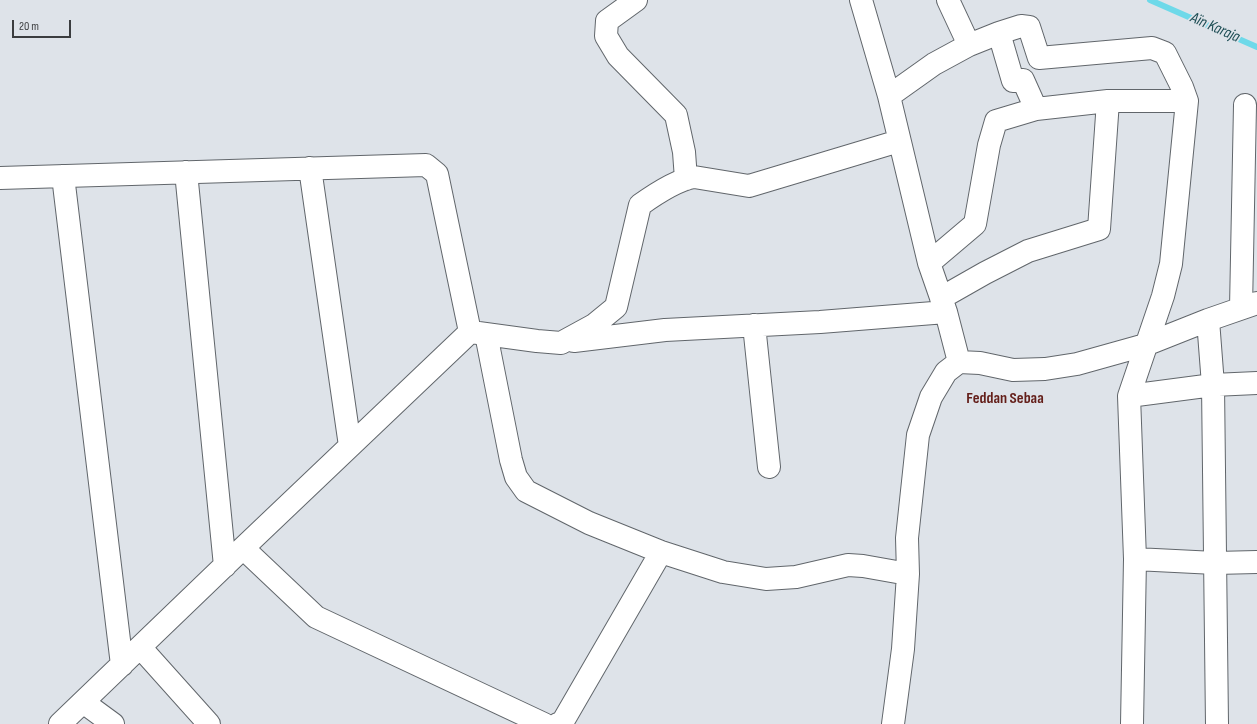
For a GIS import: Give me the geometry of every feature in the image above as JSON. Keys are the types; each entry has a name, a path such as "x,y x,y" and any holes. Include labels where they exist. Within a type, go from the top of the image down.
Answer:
{"street":[{"path":"636,0 606,21 606,36 618,56 676,115 684,152 686,179"},
{"path":"861,0 888,96 930,263 959,362"},
{"path":"948,0 969,45"},
{"path":"888,96 934,64 969,45 1021,26 1029,27 1039,58 1152,48 1165,54 1182,87 1187,101 1171,264 1163,296 1145,345 1129,396 1135,559 1132,724"},
{"path":"999,33 1013,80 1023,80 1036,109"},
{"path":"930,263 975,224 989,145 996,121 1036,109 1108,101 1187,101"},
{"path":"60,724 350,446 478,333 561,343 665,330 820,322 943,305 985,273 1028,251 1099,229 1108,101"},
{"path":"893,724 902,649 908,574 907,538 918,435 931,397 946,372 959,362 980,363 1013,370 1045,369 1077,364 1145,345 1249,305 1246,105"},
{"path":"561,343 594,325 616,307 640,205 648,199 686,179 694,177 749,186 899,141"},
{"path":"0,178 426,165 432,168 437,174 511,460 516,477 526,492 589,523 661,552 723,572 766,579 796,578 848,565 863,566 908,574"},
{"path":"310,168 350,446"},
{"path":"186,172 225,566"},
{"path":"63,176 122,665"},
{"path":"1208,320 1214,385 1217,724"},
{"path":"754,325 769,466"},
{"path":"1129,396 1214,385 1257,383"},
{"path":"243,548 316,617 544,724"},
{"path":"558,724 562,723 661,552"},
{"path":"1135,559 1215,563 1257,562"},
{"path":"140,647 209,724"},
{"path":"82,702 113,724"}],"waterway":[{"name":"Aïn Karaja","path":"1150,0 1257,47"}],"district":[{"name":"Feddan Sebaa","path":"1005,399"}]}
